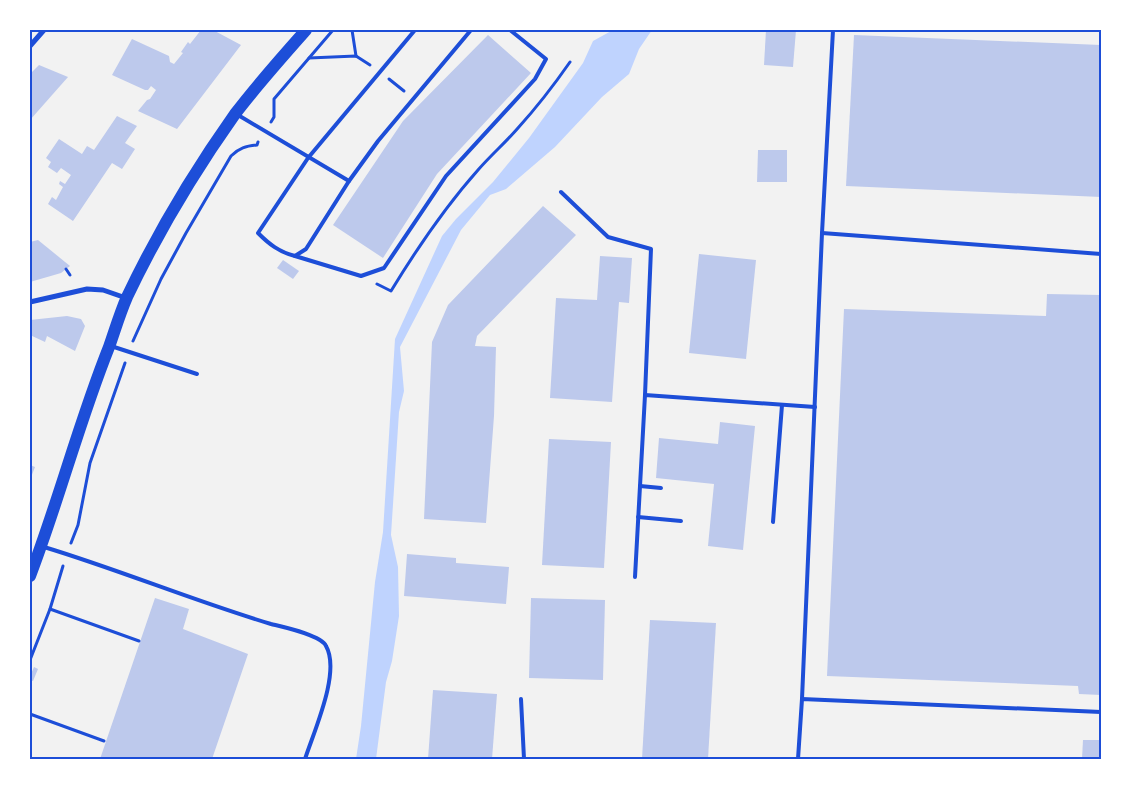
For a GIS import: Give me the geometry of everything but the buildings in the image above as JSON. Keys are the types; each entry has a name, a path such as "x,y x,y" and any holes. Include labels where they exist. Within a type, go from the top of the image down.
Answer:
{"main road":[{"path":"30,576 80,426 126,298 171,214 236,114 271,69 306,30"}],"street":[{"path":"30,46 44,30"},
{"path":"30,302 87,289 103,290 126,298"}],"lane":[{"path":"415,30 308,158 258,233 282,252 360,276 384,268 446,176 535,79 546,59 510,30"},
{"path":"295,256 306,249 349,181 378,141 472,30"},
{"path":"798,759 833,30"},
{"path":"236,114 349,181"},
{"path":"560,192 608,237 651,249 635,577"},
{"path":"822,233 1101,254"},
{"path":"109,345 197,374"},
{"path":"645,395 815,407"},
{"path":"773,522 782,405"},
{"path":"640,486 660,488"},
{"path":"638,517 681,521"},
{"path":"41,546 247,617 294,630 326,644 332,673 304,759"},
{"path":"521,699 524,759"},
{"path":"802,699 1101,712"}],"path":[{"path":"30,660 50,609 78,525 90,463 129,351 169,264 231,156 238,149 257,145 274,117 274,99 333,30"},
{"path":"352,30 356,56"},
{"path":"360,276 391,291 452,202 479,169 518,129 552,88 570,62"},
{"path":"66,269 70,275"},
{"path":"50,609 139,641"},
{"path":"30,714 104,741"}],"water":[{"path":"613,30 652,30 639,49 629,74 602,97 555,147 506,189 490,195 461,230 400,347 404,391 399,412 391,535 398,567 399,616 392,661 386,682 376,759 356,759 375,582 383,532 395,339 442,236 493,182 529,138 583,63 593,41"}]}
